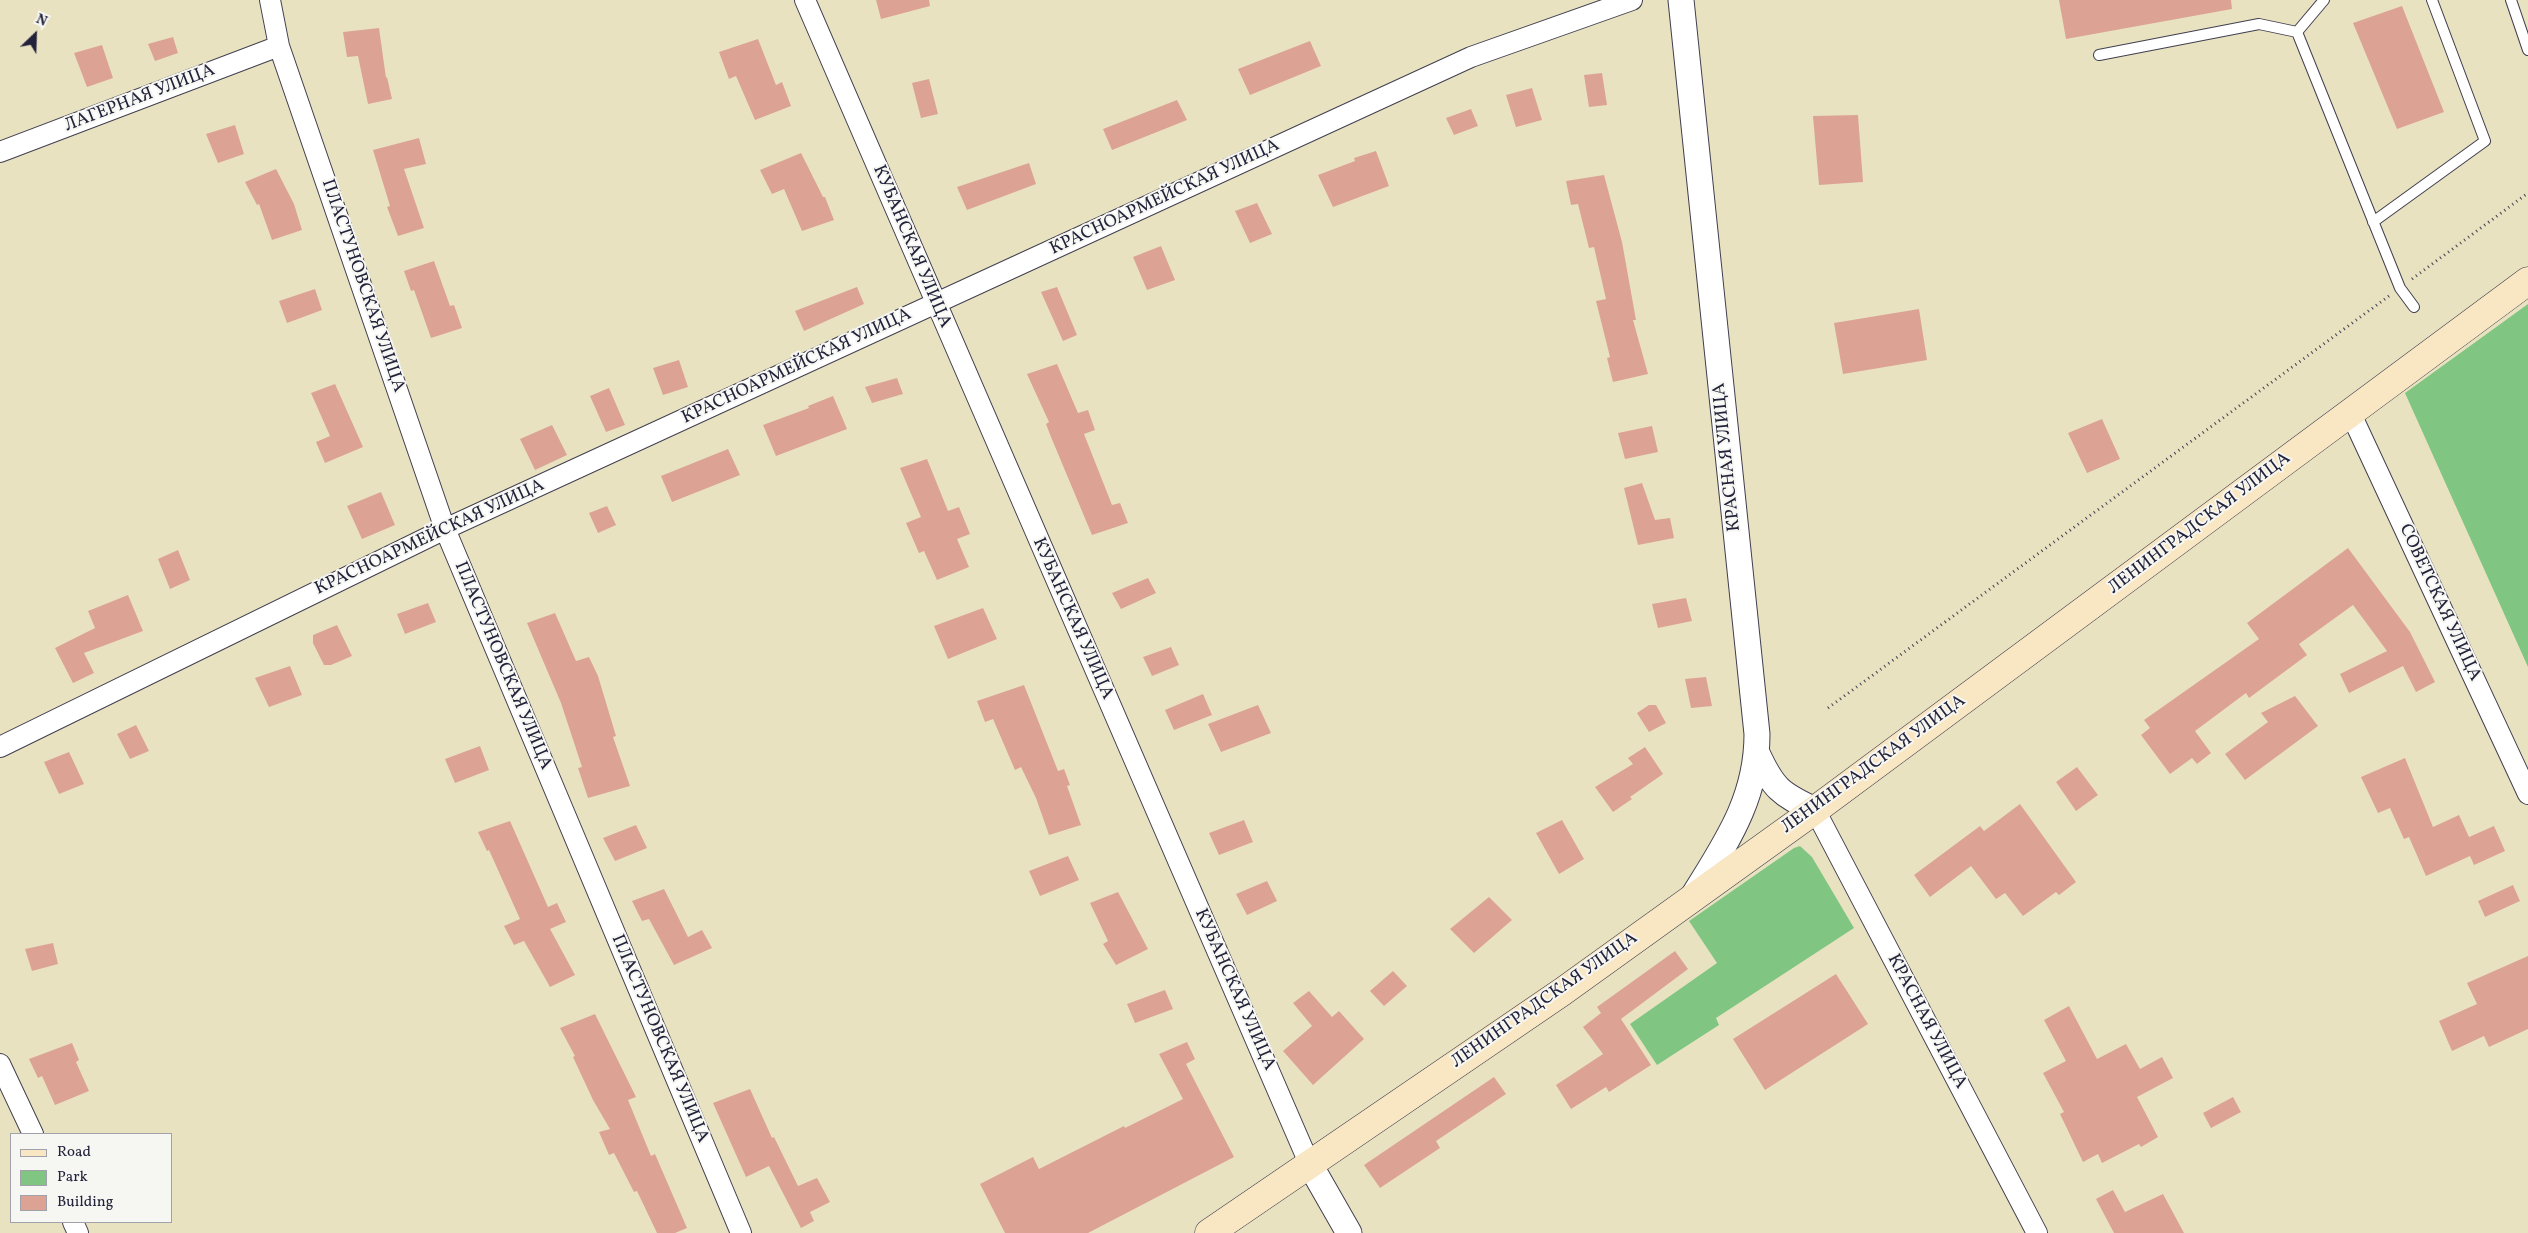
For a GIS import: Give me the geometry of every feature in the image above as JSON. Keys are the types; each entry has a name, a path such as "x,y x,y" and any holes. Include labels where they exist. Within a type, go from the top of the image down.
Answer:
{"main road":[{"name":"ЛЕНИНГРАДСКАЯ УЛИЦА","path":"1209,1233 1562,992 1692,899 1815,810 2528,281"}],"street":[{"name":"ПЛАСТУНОВСКАЯ УЛИЦА","path":"270,0 279,46 445,529 741,1233"},
{"name":"КУБАНСКАЯ УЛИЦА","path":"805,0 1309,1163 1348,1233"},
{"name":"КРАСНОАРМЕЙСКАЯ УЛИЦА","path":"0,747 445,529 1471,57 1632,0"},
{"name":"КРАСНАЯ УЛИЦА","path":"1681,0 1757,734 1757,753 1744,808 1692,899"},
{"name":"ЛАГЕРНАЯ УЛИЦА","path":"0,152 279,46"},
{"name":"СОВЕТСКАЯ УЛИЦА","path":"2350,412 2528,794"},
{"path":"1757,753 1768,779 1781,793 1815,810"},
{"name":"КРАСНАЯ УЛИЦА","path":"1815,810 2036,1233"},
{"path":"0,1064 32,1133"}],"lane":[{"path":"2297,32 2324,0"},
{"path":"2373,222 2485,141 2432,0"},
{"path":"2510,0 2528,50"},
{"path":"2099,55 2259,24 2297,32"},
{"path":"2297,32 2400,288 2414,307"}],"path":[{"path":"1828,708 2528,193"}],"green space":[{"path":"2528,304 2528,667 2405,393"},
{"path":"1800,846 1812,857 1854,928 1716,1018 1719,1025 1657,1065 1630,1024 1717,963 1689,921 1794,848"}],"building":[{"path":"876,0 929,0 930,6 881,19"},
{"path":"2059,0 2231,0 2232,9 2066,39"},
{"path":"2402,6 2444,112 2397,129 2353,23"},
{"path":"379,28 386,78 392,99 368,104 358,56 347,57 343,32"},
{"path":"173,37 178,53 155,61 148,44"},
{"path":"758,39 776,85 782,82 791,106 755,120 736,76 729,79 719,52"},
{"path":"1310,41 1321,66 1250,95 1238,69"},
{"path":"102,45 113,78 87,87 74,53"},
{"path":"1602,73 1607,105 1589,107 1584,75"},
{"path":"929,79 938,114 921,118 912,83"},
{"path":"1532,88 1542,120 1516,127 1506,95"},
{"path":"1177,100 1187,120 1112,150 1103,129"},
{"path":"1471,109 1478,126 1454,135 1446,118"},
{"path":"1858,115 1863,182 1819,185 1813,116"},
{"path":"235,125 244,154 218,163 206,134"},
{"path":"419,138 426,164 404,169 424,228 398,236 387,207 390,206 373,150"},
{"path":"1376,151 1389,186 1333,207 1318,175 1355,161 1354,158"},
{"path":"801,153 823,197 825,197 834,220 802,231 784,189 772,194 760,170"},
{"path":"1029,163 1036,184 967,210 957,187"},
{"path":"276,169 294,204 302,230 272,240 259,204 257,205 245,182"},
{"path":"1604,175 1622,242 1636,320 1633,320 1648,374 1613,382 1607,358 1610,357 1596,301 1606,299 1594,247 1589,248 1578,204 1571,205 1566,181"},
{"path":"1257,203 1272,234 1250,243 1235,211"},
{"path":"1161,246 1175,280 1147,290 1133,257"},
{"path":"434,261 450,306 454,305 462,328 431,338 414,290 411,291 404,271"},
{"path":"857,287 864,304 804,331 795,311"},
{"path":"1057,287 1077,335 1063,341 1041,292"},
{"path":"315,289 322,310 287,323 279,301"},
{"path":"1919,309 1927,360 1843,374 1834,323"},
{"path":"679,360 688,387 663,395 653,368"},
{"path":"1057,364 1078,413 1088,410 1095,430 1084,434 1112,505 1120,503 1128,523 1092,535 1046,424 1049,422 1027,374"},
{"path":"897,378 903,394 872,403 865,387"},
{"path":"335,384 363,447 325,463 316,442 330,436 311,393"},
{"path":"609,388 625,425 606,432 590,396"},
{"path":"833,396 847,429 776,456 763,425 809,408 808,406"},
{"path":"2102,419 2120,459 2087,473 2068,433"},
{"path":"552,425 567,455 535,470 520,439"},
{"path":"1652,426 1658,452 1625,459 1618,433"},
{"path":"728,449 740,475 672,502 661,476"},
{"path":"927,459 948,511 959,507 970,534 957,539 969,567 937,580 924,551 919,553 906,523 921,517 900,468"},
{"path":"1642,483 1655,520 1670,518 1674,538 1638,545 1624,488"},
{"path":"381,492 395,525 362,539 347,506"},
{"path":"607,506 616,525 598,533 589,513"},
{"path":"2348,548 2410,632 2435,682 2416,692 2403,666 2349,693 2340,674 2387,651 2353,605 2299,644 2307,655 2249,698 2246,693 2195,731 2211,753 2197,764 2192,758 2170,774 2141,735 2150,728 2144,720 2259,639 2247,623"},
{"path":"178,550 190,580 170,589 158,559"},
{"path":"1148,578 1156,593 1121,609 1112,593"},
{"path":"128,595 143,631 84,653 94,673 73,683 55,648 95,628 88,611"},
{"path":"1686,598 1692,621 1658,628 1652,604"},
{"path":"428,603 436,622 405,634 397,614"},
{"path":"983,608 997,639 948,659 934,626"},
{"path":"555,613 576,661 589,657 598,676 616,736 613,737 630,786 588,798 578,768 582,767 561,703 527,623"},
{"path":"337,625 352,656 331,665 324,665 313,643 313,635"},
{"path":"1171,647 1179,665 1152,676 1143,657"},
{"path":"290,666 302,695 269,707 255,678"},
{"path":"1706,677 1712,706 1691,708 1685,679"},
{"path":"1024,685 1058,771 1064,769 1070,785 1067,786 1081,825 1049,835 1036,798 1021,767 1015,770 993,719 985,722 977,701"},
{"path":"1203,694 1212,715 1174,730 1165,710"},
{"path":"2295,696 2318,726 2245,780 2225,754 2268,722 2261,713"},
{"path":"1258,705 1271,733 1221,752 1208,724"},
{"path":"1649,705 1656,705 1666,723 1649,732 1637,713"},
{"path":"136,725 149,751 130,759 117,734"},
{"path":"480,746 489,770 455,783 445,759"},
{"path":"1645,747 1663,774 1630,797 1632,799 1613,812 1595,787 1633,764 1628,758"},
{"path":"69,752 84,784 59,794 44,762"},
{"path":"2405,758 2433,827 2459,815 2469,837 2494,826 2505,851 2474,865 2470,856 2426,876 2409,837 2404,839 2390,808 2378,813 2361,777"},
{"path":"2077,767 2098,795 2076,811 2056,782"},
{"path":"2020,804 2076,882 2059,895 2056,892 2023,916 2005,893 1996,899 1971,866 1930,897 1914,875 1980,826 1984,831"},
{"path":"1244,820 1253,842 1219,855 1209,833"},
{"path":"1562,820 1584,859 1559,874 1536,833"},
{"path":"510,821 548,907 557,903 566,922 550,929 575,975 550,987 524,941 514,945 504,926 520,919 489,850 487,851 478,832"},
{"path":"636,825 647,848 615,861 603,838"},
{"path":"1068,856 1079,880 1040,896 1029,871"},
{"path":"1267,881 1277,901 1247,915 1236,894"},
{"path":"2513,885 2520,901 2485,917 2478,901"},
{"path":"664,889 688,937 702,930 712,948 674,965 649,919 642,921 632,901"},
{"path":"1118,892 1148,949 1116,965 1103,944 1108,941 1090,903"},
{"path":"1489,897 1512,920 1474,953 1450,929"},
{"path":"53,943 58,964 32,971 25,949"},
{"path":"1675,951 1688,969 1621,1019 1651,1065 1609,1092 1606,1087 1571,1109 1556,1085 1603,1054 1583,1027 1601,1013 1597,1007"},
{"path":"2528,956 2528,1029 2489,1047 2484,1036 2452,1051 2439,1021 2477,1004 2467,983"},
{"path":"1393,971 1407,986 1384,1006 1370,991"},
{"path":"1836,974 1868,1024 1765,1090 1733,1039"},
{"path":"1165,990 1173,1009 1135,1023 1127,1004"},
{"path":"1309,991 1332,1017 1339,1011 1364,1039 1313,1085 1283,1051 1312,1026 1293,1003"},
{"path":"2069,1006 2097,1059 2126,1044 2140,1069 2162,1057 2173,1078 2137,1097 2158,1137 2141,1147 2139,1144 2102,1163 2098,1154 2083,1162 2060,1114 2064,1112 2043,1073 2066,1061 2044,1020"},
{"path":"595,1014 636,1097 628,1100 651,1156 655,1154 687,1228 675,1233 657,1233 637,1191 634,1192 614,1153 609,1155 599,1132 610,1129 593,1100 573,1057 575,1056 560,1028"},
{"path":"1187,1042 1195,1059 1186,1064 1234,1157 1088,1233 1005,1233 980,1184 1033,1157 1039,1169 1124,1126 1125,1128 1183,1099 1159,1054"},
{"path":"72,1043 79,1060 76,1062 89,1091 55,1105 42,1076 38,1078 29,1059"},
{"path":"1494,1077 1506,1094 1436,1141 1440,1148 1380,1188 1364,1165"},
{"path":"750,1089 772,1138 774,1137 798,1186 817,1178 830,1202 810,1212 814,1221 801,1228 769,1166 746,1177 713,1103"},
{"path":"2233,1097 2241,1112 2211,1128 2203,1113"},
{"path":"2113,1190 2125,1212 2163,1194 2184,1233 2114,1233 2096,1199"}]}
